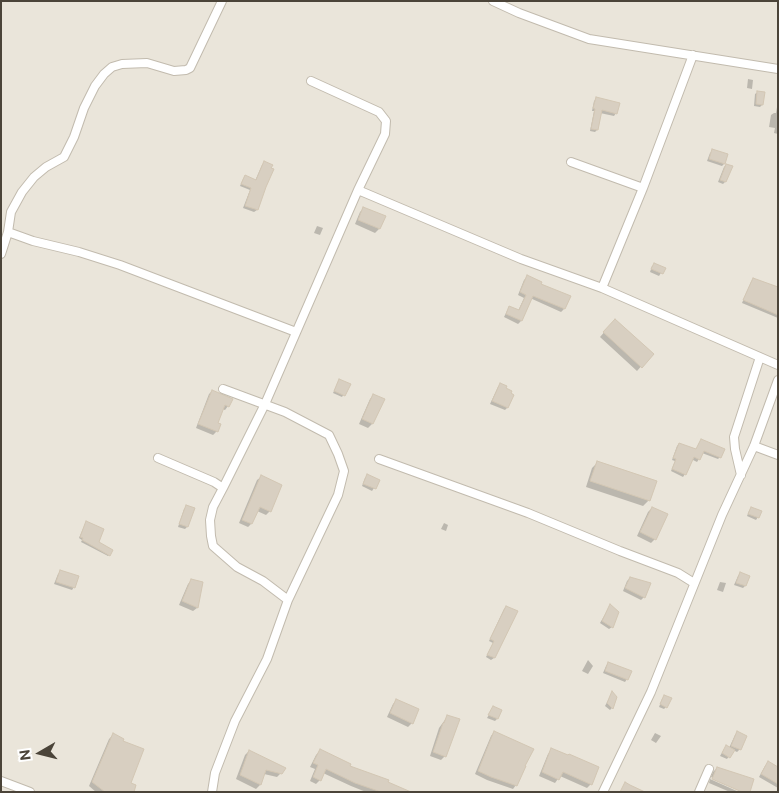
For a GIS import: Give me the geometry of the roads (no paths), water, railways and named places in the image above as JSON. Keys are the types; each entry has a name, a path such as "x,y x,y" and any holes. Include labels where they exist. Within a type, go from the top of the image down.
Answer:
{"street":[{"path":"1,254 8,232 11,212 22,192 34,177 46,167 64,157 74,137 84,108 95,86 104,74 112,67 122,64 148,64 174,71 190,68 222,1"},
{"path":"493,1 519,13 589,39 778,69"},
{"path":"602,288 643,188 693,55"},
{"path":"288,600 263,581 237,567 213,546 210,520 213,506 265,404 358,190 385,134 386,121 379,112 311,82"},
{"path":"572,162 643,188"},
{"path":"358,190 521,259 602,288 778,365"},
{"path":"8,232 120,265 296,332"},
{"path":"741,475 734,437 760,357"},
{"path":"603,792 651,692 722,515 754,446 778,380"},
{"path":"212,792 215,773 235,721 266,658 288,600 338,495 344,471 329,435 285,412 223,389"},
{"path":"754,446 778,455"},
{"path":"158,458 214,482 223,488"},
{"path":"379,459 528,513 678,573 694,583"},
{"path":"699,792 709,769"},
{"path":"1,781 30,792"}]}
